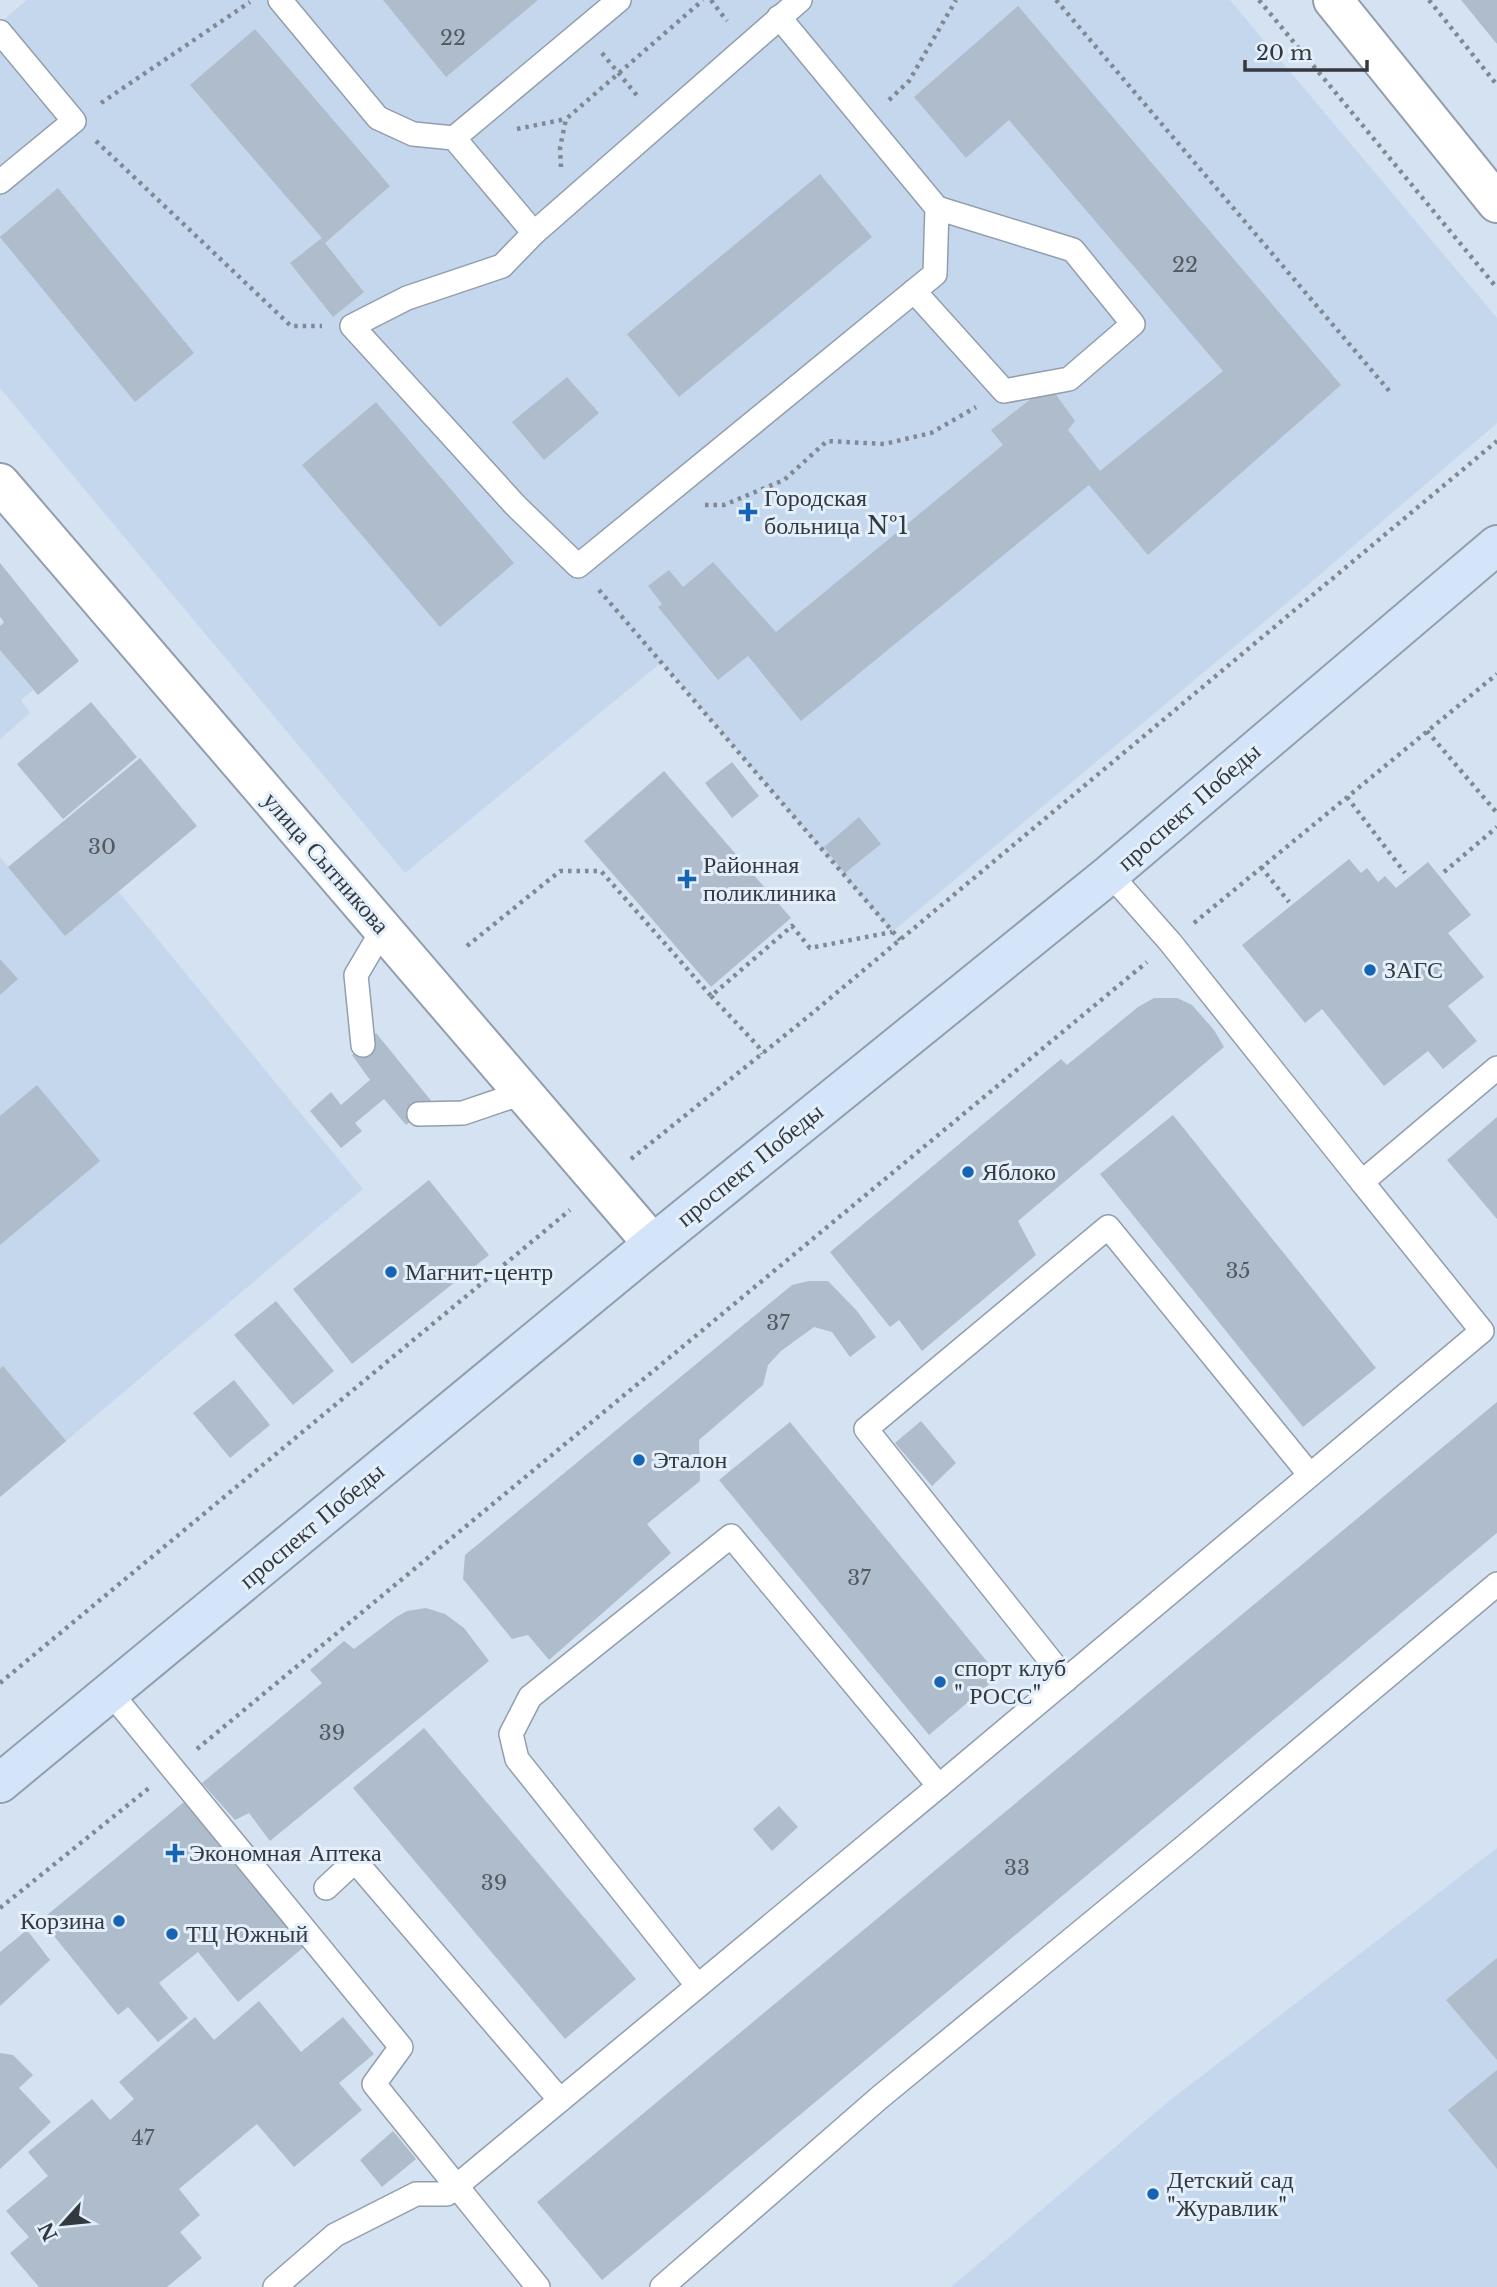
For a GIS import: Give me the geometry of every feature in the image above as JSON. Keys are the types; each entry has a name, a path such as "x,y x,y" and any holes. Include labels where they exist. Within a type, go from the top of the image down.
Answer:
{"street":[{"path":"1333,0 1497,203"},
{"name":"улица Сытникова","path":"0,483 653,1244"},
{"name":"проспект Победы","path":"0,1783 653,1244 1110,874 1497,545"}],"lane":[{"path":"280,0 378,118 413,134 454,138 534,233"},
{"path":"454,138 619,0"},
{"path":"800,0 534,233 502,266 407,298 352,326 516,506 578,566 935,274 937,208"},
{"path":"779,17 937,208 1073,250 1133,324 1069,379 1004,391 914,290"},
{"path":"0,32 75,121 0,182"},
{"path":"275,2287 335,2235 415,2194 447,2194 1489,1325 1362,1182 1170,942 1110,874"},
{"path":"363,1045 356,975 383,929"},
{"path":"1362,1182 1497,1068"},
{"path":"419,1114 463,1113 522,1093"},
{"path":"1066,1680 866,1429 876,1420 1108,1227 1310,1475"},
{"path":"697,1985 517,1759 512,1734 530,1697 731,1536 939,1786"},
{"path":"663,2287 878,2098 1184,1847 1497,1584"},
{"path":"110,1692 401,2046 374,2084 538,2287"},
{"path":"326,1888 355,1861 560,2100"}],"path":[{"path":"254,0 75,121 291,326 352,326"},
{"path":"562,209 560,148 566,119 703,0"},
{"path":"866,123 909,80 956,0"},
{"path":"1056,0 1391,393"},
{"path":"1259,0 1497,288"},
{"path":"1429,0 1497,85"},
{"path":"585,29 659,123"},
{"path":"653,504 724,505 784,480 827,441 884,444 931,433 1004,391"},
{"path":"0,1683 601,1183 900,940 1497,441"},
{"path":"578,566 900,940"},
{"path":"0,1908 173,1769 1497,674"},
{"path":"1427,731 1497,813"},
{"path":"1347,797 1405,873"},
{"path":"1444,872 1497,827"},
{"path":"1261,867 1289,902"},
{"path":"467,946 560,870 601,871 758,1046 762,1054"},
{"path":"711,996 792,926 810,948 892,932"}],"shaded area":[{"name":"Городская больница №1","path":"27,0 1230,0 1497,318 1497,423 1289,601 892,932 662,662 405,873 0,388 0,23"},
{"path":"0,650 33,690 21,700 30,713 0,739"},
{"path":"0,857 65,935 118,891 363,1189 0,1497"},
{"path":"1497,1848 1497,2287 951,2287 1168,2102"}],"building":[{"path":"383,0 538,0 446,77"},
{"path":"1461,0 1497,0 1497,44"},
{"path":"1018,6 1341,385 1148,555 1089,485 801,721 748,656 718,680 658,607 662,604 648,586 669,570 683,587 713,562 776,632 1003,445 991,430 1049,385 1075,421 1068,430 1100,471 1223,371 1009,120 966,158 914,97"},
{"path":"255,29 390,186 325,243 364,292 333,317 290,263 322,238 190,85"},
{"path":"820,174 872,237 679,397 627,334"},
{"path":"58,188 194,353 135,402 0,237"},
{"path":"567,377 599,413 544,460 512,422"},
{"path":"376,402 514,563 440,627 302,465"},
{"path":"0,563 79,661 38,695 0,650 0,626 4,622 0,617"},
{"path":"91,702 137,757 63,819 17,764"},
{"path":"140,758 197,826 65,936 8,867"},
{"path":"732,762 759,796 732,818 705,783"},
{"name":"Районная поликлиника","path":"664,771 791,918 711,987 584,841"},
{"path":"859,817 881,844 845,873 824,847"},
{"name":"ЗАГС","path":"1349,859 1361,873 1367,868 1378,882 1385,876 1396,888 1428,862 1471,915 1448,933 1484,977 1448,1006 1477,1041 1443,1069 1428,1051 1384,1086 1322,1009 1305,1023 1242,945"},
{"path":"0,959 18,979 0,995"},
{"path":"1154,998 1177,998 1192,1005 1214,1030 1224,1047 1018,1221 1036,1255 922,1351 899,1320 890,1327 830,1252 1061,1059 1067,1065 1138,1007"},
{"path":"376,1033 433,1103 406,1125 384,1099 355,1123 362,1131 341,1148 310,1111 331,1092 341,1105 370,1080 352,1055"},
{"path":"37,1085 100,1161 0,1245 0,1116"},
{"path":"1173,1115 1376,1368 1303,1427 1100,1174"},
{"path":"1497,1117 1497,1219 1447,1160"},
{"name":"Магнит-центр","path":"429,1180 489,1255 352,1364 293,1289"},
{"name":"Эталон","path":"828,1281 857,1311 876,1337 850,1357 832,1332 814,1327 781,1351 768,1365 763,1385 699,1440 700,1481 647,1524 671,1553 549,1660 528,1635 512,1639 463,1579 465,1555 792,1285"},
{"path":"276,1301 334,1371 293,1405 234,1335"},
{"path":"3,1366 66,1441 0,1497 0,1369"},
{"path":"234,1380 270,1425 230,1458 193,1413"},
{"path":"1497,1402 1497,1533 602,2280 537,2202"},
{"path":"921,1421 956,1463 932,1486 895,1443"},
{"path":"790,1422 999,1676 929,1735 719,1480"},
{"path":"426,1608 445,1614 464,1628 489,1661 270,1841 249,1813 235,1820 202,1783 322,1683 310,1670 344,1641 354,1649 396,1617 407,1611"},
{"path":"424,1728 636,1979 565,2039 353,1788"},
{"name":"ТЦ Южный","path":"184,1802 304,1947 238,2002 198,1952 159,1983 188,2018 158,2042 128,2007 118,2015 41,1920"},
{"path":"779,1806 798,1827 772,1851 753,1829"},
{"path":"27,1930 50,1960 0,2006 0,1952"},
{"path":"1497,1958 1497,2060 1446,2000"},
{"path":"259,2001 301,2052 343,2017 374,2054 339,2083 362,2110 294,2167 257,2124 179,2189 200,2215 180,2232 202,2258 167,2287 39,2287 10,2253 29,2237 6,2211 48,2176 28,2152 92,2099 110,2120 134,2099 119,2082 195,2017 214,2040"},
{"path":"0,2053 13,2055 33,2075 19,2088 51,2122 0,2169"},
{"path":"1497,2070 1497,2169 1448,2110"},
{"path":"393,2131 416,2159 382,2187 360,2160"}],"place":[{"name":"Городская больница №1","path":"748,512"},
{"name":"Районная поликлиника","path":"687,879"},
{"name":"ЗАГС","path":"1370,970"},
{"name":"Яблоко","path":"968,1172"},
{"name":"Магнит-центр","path":"391,1272"},
{"name":"Эталон","path":"639,1460"},
{"name":"спорт клуб \" РОСС\"","path":"940,1682"},
{"name":"Экономная Аптека","path":"175,1853"},
{"name":"Корзина","path":"119,1921"},
{"name":"ТЦ Южный","path":"172,1934"},
{"name":"Детский сад \"Журавлик\"","path":"1153,2194"}]}
